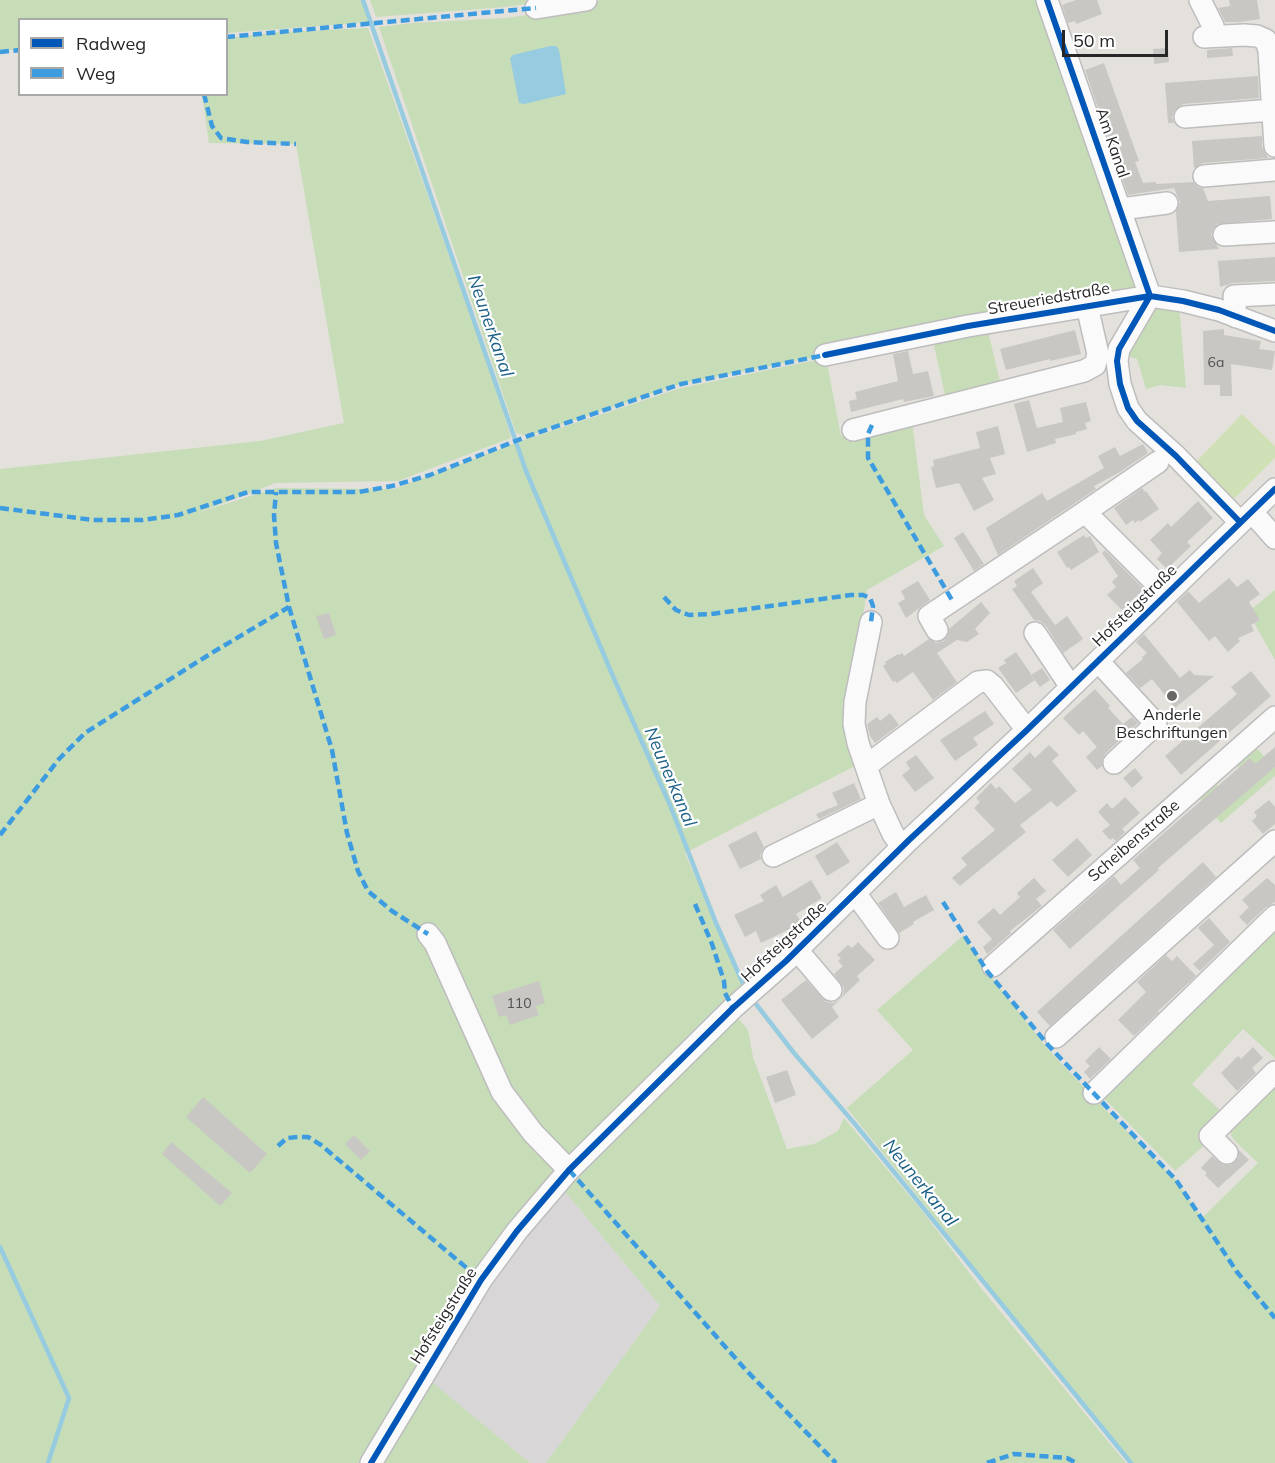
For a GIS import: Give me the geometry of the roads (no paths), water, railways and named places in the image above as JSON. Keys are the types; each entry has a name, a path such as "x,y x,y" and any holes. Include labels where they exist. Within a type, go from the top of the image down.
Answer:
{"street":[{"path":"536,8 586,0"},
{"name":"Am Kanal","path":"1047,0 1150,296"},
{"path":"1200,0 1209,32 1257,36 1266,40 1269,51 1275,146"},
{"path":"1185,117 1272,110"},
{"path":"1204,176 1275,170"},
{"path":"1121,209 1167,202"},
{"path":"1224,235 1275,232"},
{"path":"1236,316 1234,296 1275,294"},
{"path":"1150,296 1119,350 1117,361 1120,384 1128,408 1137,422 1246,517 1275,538"},
{"name":"Streueriedstraße","path":"825,355 968,326 1150,296 1184,301 1236,316 1275,331"},
{"name":"Streueriedstraße","path":"853,430 1084,371 1095,365 1098,354 1087,306"},
{"path":"936,630 929,616 1158,462"},
{"name":"Hofsteigstraße","path":"371,1463 481,1280 517,1231 569,1170 737,1004 798,950 1275,489"},
{"name":"Hofsteigstraße","path":"1085,512 1167,594"},
{"path":"871,622 855,702 854,724 879,804 893,834 902,847"},
{"path":"1035,633 1071,687"},
{"path":"1098,661 1156,724 1114,763"},
{"path":"866,766 978,682 987,681 993,686 1027,730"},
{"name":"Scheibenstraße","path":"993,966 1275,717"},
{"path":"773,856 879,804"},
{"path":"1056,1037 1275,841"},
{"path":"855,893 888,938"},
{"path":"1094,1093 1275,916"},
{"path":"428,934 435,943 489,1068 502,1092 533,1133 569,1170"},
{"path":"798,950 831,990"},
{"path":"1227,1153 1210,1136 1275,1072"}],"water":[{"path":"556,46 559,50 566,94 524,104 519,103 510,58 513,55"}],"waterway":[{"name":"Neunerkanal","path":"363,0 526,471 670,805 716,923 746,990"},
{"name":"Neunerkanal","path":"752,999 1131,1463"},
{"path":"0,1247 69,1398 48,1463"}],"place":[{"name":"Anderle Beschriftungen","path":"1172,696"}]}
